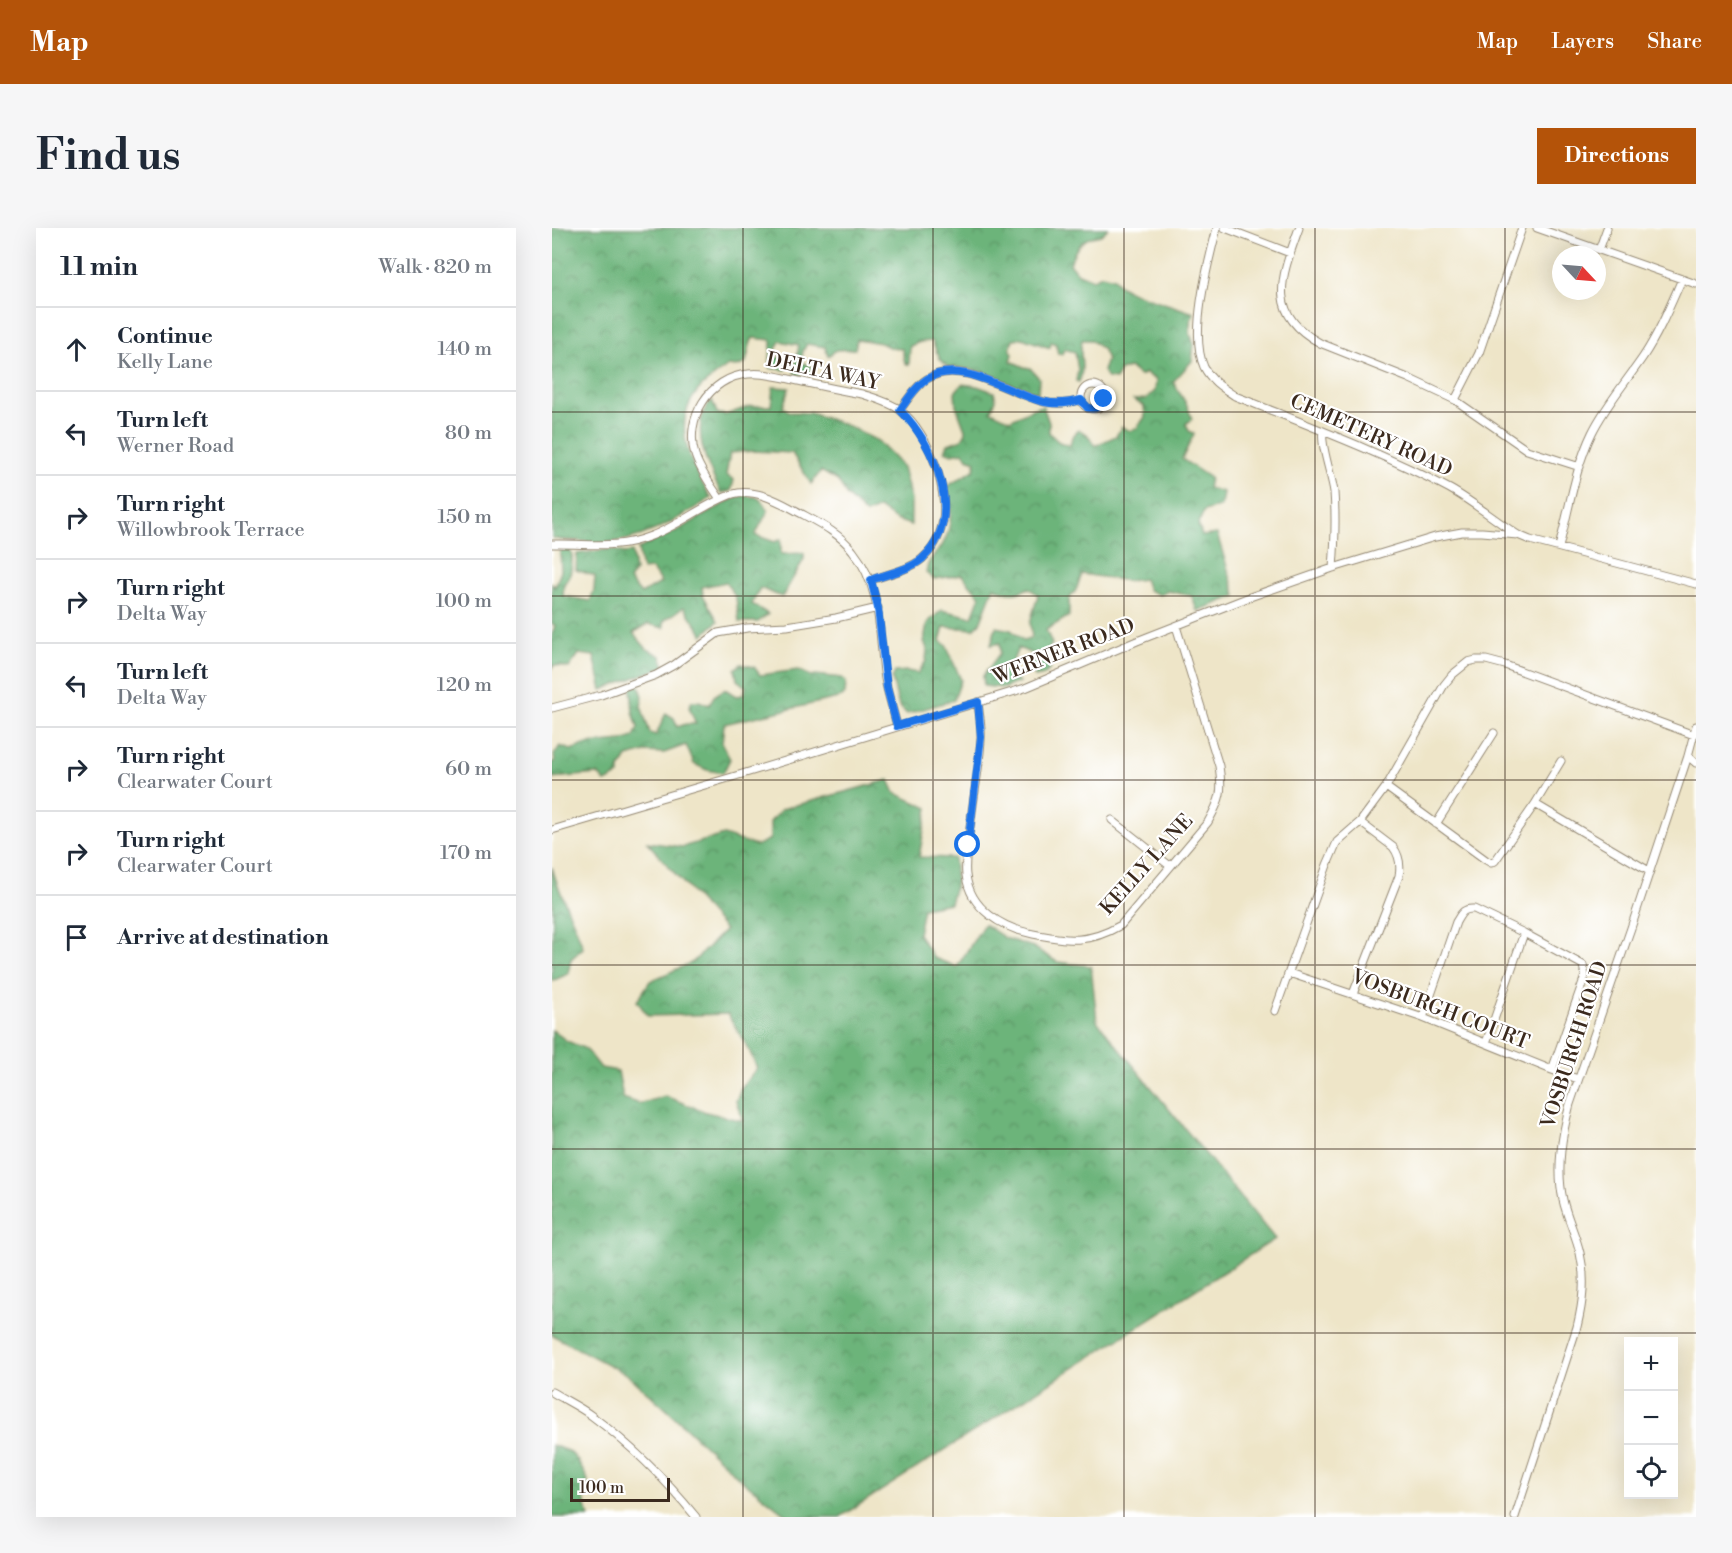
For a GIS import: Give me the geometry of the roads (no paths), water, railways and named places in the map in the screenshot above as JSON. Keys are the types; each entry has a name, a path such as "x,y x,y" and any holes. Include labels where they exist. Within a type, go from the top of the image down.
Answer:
{"street":[{"name":"CEMETERY ROAD","path":"1217,228 1201,301 1200,352 1205,368 1217,384 1235,396 1382,456 1452,490 1518,535 1696,584"},
{"path":"1225,228 1290,253"},
{"path":"1299,228 1282,282 1282,297 1296,326 1306,335 1455,400 1527,450 1580,467"},
{"path":"1455,400 1479,354 1522,228"},
{"path":"1537,228 1588,246"},
{"path":"1600,246 1607,228"},
{"path":"1606,252 1696,284"},
{"path":"1559,547 1586,446 1593,430 1661,327 1682,279"},
{"path":"900,410 927,379 942,372 971,375 1043,402 1064,403 1081,400"},
{"name":"DELTA WAY","path":"720,500 701,470 695,455 692,438 694,420 701,402 712,390 736,375 762,373 868,396 900,410 914,424 926,442 937,469 944,498 944,516 940,533 922,559 914,565 871,580"},
{"path":"1323,431 1322,441 1330,469 1335,513 1333,568"},
{"path":"552,544 620,545 651,536 735,493 749,492 763,495 789,507 826,527 842,539 866,569 878,608 885,680 897,726"},
{"name":"WERNER ROAD","path":"552,830 1025,688 1247,598 1333,568 1435,537 1462,532 1518,535"},
{"path":"552,708 601,695 656,675 674,665 718,633 747,628 787,626 878,608"},
{"name":"KELLY LANE","path":"978,702 981,737 966,874 972,895 985,912 1002,923 1026,933 1057,939 1084,940 1105,934 1121,925 1208,822 1219,803 1222,784 1219,766 1176,626"},
{"path":"1275,1011 1337,842 1360,822 1386,786 1444,686 1468,662 1486,660 1505,665 1694,735"},
{"name":"VOSBURGH ROAD","path":"1515,1517 1577,1327 1583,1301 1584,1282 1580,1253 1563,1200 1560,1178 1563,1131 1578,1078 1631,928 1696,726"},
{"path":"1436,824 1494,733"},
{"path":"1688,756 1696,763"},
{"path":"1386,786 1491,863 1495,861 1535,804 1561,761"},
{"path":"1535,804 1649,871"},
{"path":"1112,820 1170,866"},
{"path":"1353,994 1399,876 1400,867 1397,852 1360,822"},
{"path":"1423,1018 1454,928 1462,912 1474,909 1583,965 1585,976 1552,1070"},
{"path":"1486,1043 1524,933"},
{"name":"VOSBURGH COURT","path":"1289,973 1423,1018 1552,1070 1578,1078"},
{"path":"552,1392 591,1414 626,1443 696,1517"}]}
